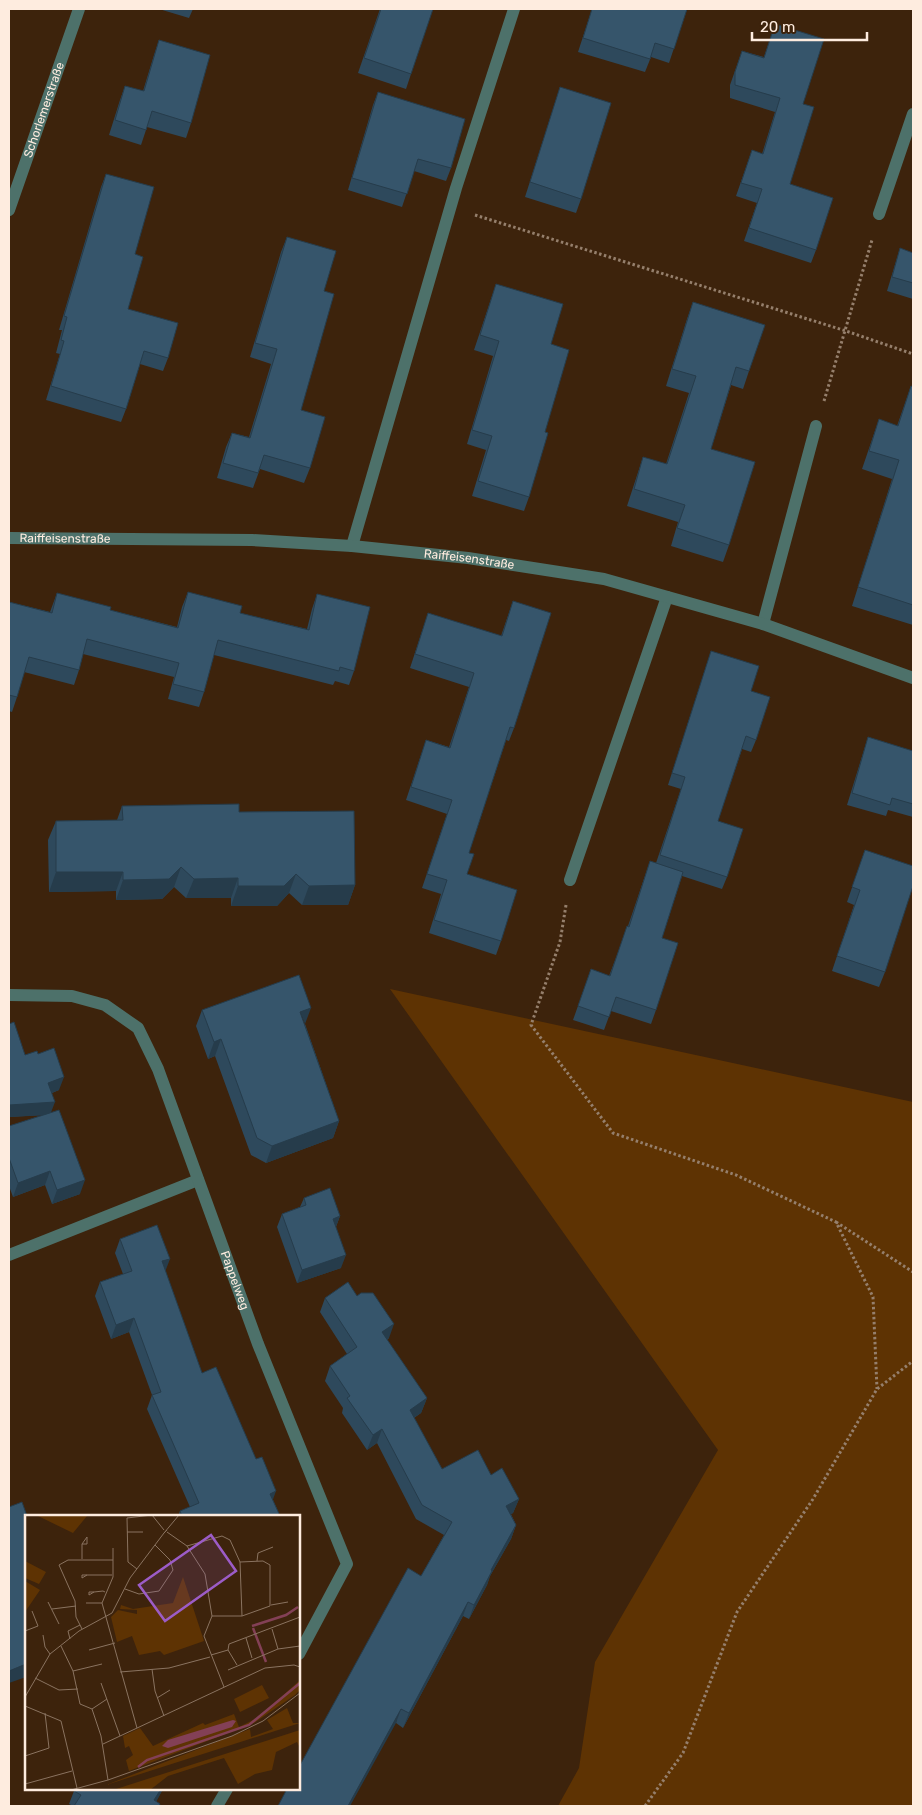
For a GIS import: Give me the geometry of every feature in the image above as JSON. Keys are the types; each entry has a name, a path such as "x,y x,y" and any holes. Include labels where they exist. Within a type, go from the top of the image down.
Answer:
{"street":[{"name":"Schorlemerstraße","path":"9,210 79,9"},
{"path":"352,546 452,208 456,188 514,9"},
{"path":"879,214 913,114"},
{"path":"763,624 816,426"},
{"name":"Raiffeisenstraße","path":"9,538 252,540 352,546 468,558 604,578 763,624 913,678"},
{"path":"570,880 667,597"},
{"name":"Pappelweg","path":"9,995 72,996 105,1005 138,1028 158,1069 258,1344 347,1564 300,1652"},
{"path":"9,1255 198,1180"},
{"path":"218,1806 226,1790"}],"path":[{"path":"452,208 846,331 913,354"},
{"path":"816,426 846,331 879,214"},
{"path":"570,880 560,942 531,1025 612,1133 736,1175 836,1222 913,1272"},
{"path":"836,1222 873,1297 877,1388"},
{"path":"645,1806 683,1753 737,1612 813,1499 877,1388 913,1361"}],"shaded area":[{"path":"390,989 913,1102 913,1806 558,1806 579,1768 595,1662 718,1450"}],"building":[{"path":"381,9 433,9 411,74 364,58"},
{"path":"592,9 687,9 674,49 655,43 650,59 583,38"},
{"path":"775,24 824,39 803,104 814,107 790,184 833,198 816,250 749,228 762,189 741,183 752,150 763,154 780,98 735,85 735,72 742,51 764,58"},
{"path":"159,40 210,55 191,123 152,111 146,130 115,120 125,86 144,91"},
{"path":"560,87 611,103 581,199 530,182"},
{"path":"378,92 465,119 451,168 418,159 407,194 352,178"},
{"path":"106,174 154,187 135,254 143,257 128,309 178,323 168,358 144,351 126,409 51,386 64,341 61,340 67,317 64,316"},
{"path":"287,237 336,251 324,291 334,294 301,410 325,417 310,468 264,455 258,473 223,463 232,433 250,438 277,349 255,343"},
{"path":"900,248 913,253 913,283 892,277"},
{"path":"496,284 563,304 551,344 569,350 545,432 548,433 529,497 478,481 492,436 472,430 499,341 480,335"},
{"path":"693,302 765,325 749,371 736,367 711,449 755,462 729,545 677,528 685,505 634,489 643,457 667,464 696,376 672,369"},
{"path":"911,386 913,387 913,605 858,587 899,460 869,451 879,419 898,426"},
{"path":"188,592 242,606 240,613 309,630 317,594 370,607 354,671 340,667 339,671 218,640 204,692 173,684 179,663 87,639 79,670 29,657 17,697 9,695 9,602 52,613 57,593 111,607 110,610 178,628"},
{"path":"513,601 551,613 514,728 510,727 469,853 474,854 467,874 517,890 501,941 434,920 447,880 427,874 452,800 411,787 426,740 450,748 474,673 415,654 428,613 502,636"},
{"path":"711,651 759,666 751,691 770,697 756,740 746,736 718,821 743,829 727,877 660,855 685,777 672,773"},
{"path":"868,737 913,751 913,804 892,798 890,805 852,793"},
{"path":"239,804 239,812 354,811 355,885 309,886 296,874 284,886 238,886 238,878 194,879 181,867 169,879 123,880 123,872 56,872 56,821 123,820 122,806"},
{"path":"865,850 913,866 913,886 885,972 837,956 860,890 852,887"},
{"path":"650,861 683,872 662,938 678,943 656,1010 616,997 609,1017 578,1006 591,969 610,976 627,926 629,927"},
{"path":"299,975 311,1008 300,1012 339,1121 272,1146 257,1138 221,1039 214,1042 202,1010"},
{"path":"14,1022 25,1055 37,1051 38,1054 54,1048 64,1077 48,1083 55,1102 9,1105 9,1024"},
{"path":"59,1110 85,1180 57,1190 50,1171 18,1183 9,1158 9,1126"},
{"path":"330,1188 340,1216 333,1219 346,1255 302,1270 282,1214 306,1205 304,1198"},
{"path":"157,1225 170,1259 162,1261 202,1373 216,1367 256,1459 262,1457 276,1491 270,1494 280,1515 182,1515 180,1511 199,1503 152,1395 161,1392 134,1318 116,1325 100,1282 132,1271 120,1239"},
{"path":"348,1282 357,1296 361,1293 373,1293 394,1324 382,1332 427,1398 410,1410 442,1469 478,1450 491,1475 502,1468 519,1499 506,1506 516,1525 474,1605 468,1602 409,1713 401,1709 348,1806 278,1806 286,1790 300,1790 300,1765 408,1568 421,1576 452,1522 422,1505 382,1429 373,1435 347,1398 350,1396 330,1366 357,1347 325,1298"},
{"path":"22,1502 27,1515 25,1515 25,1664 9,1671 9,1507"},
{"path":"160,1790 154,1800 160,1804 159,1806 74,1806 81,1795 74,1791"}]}
